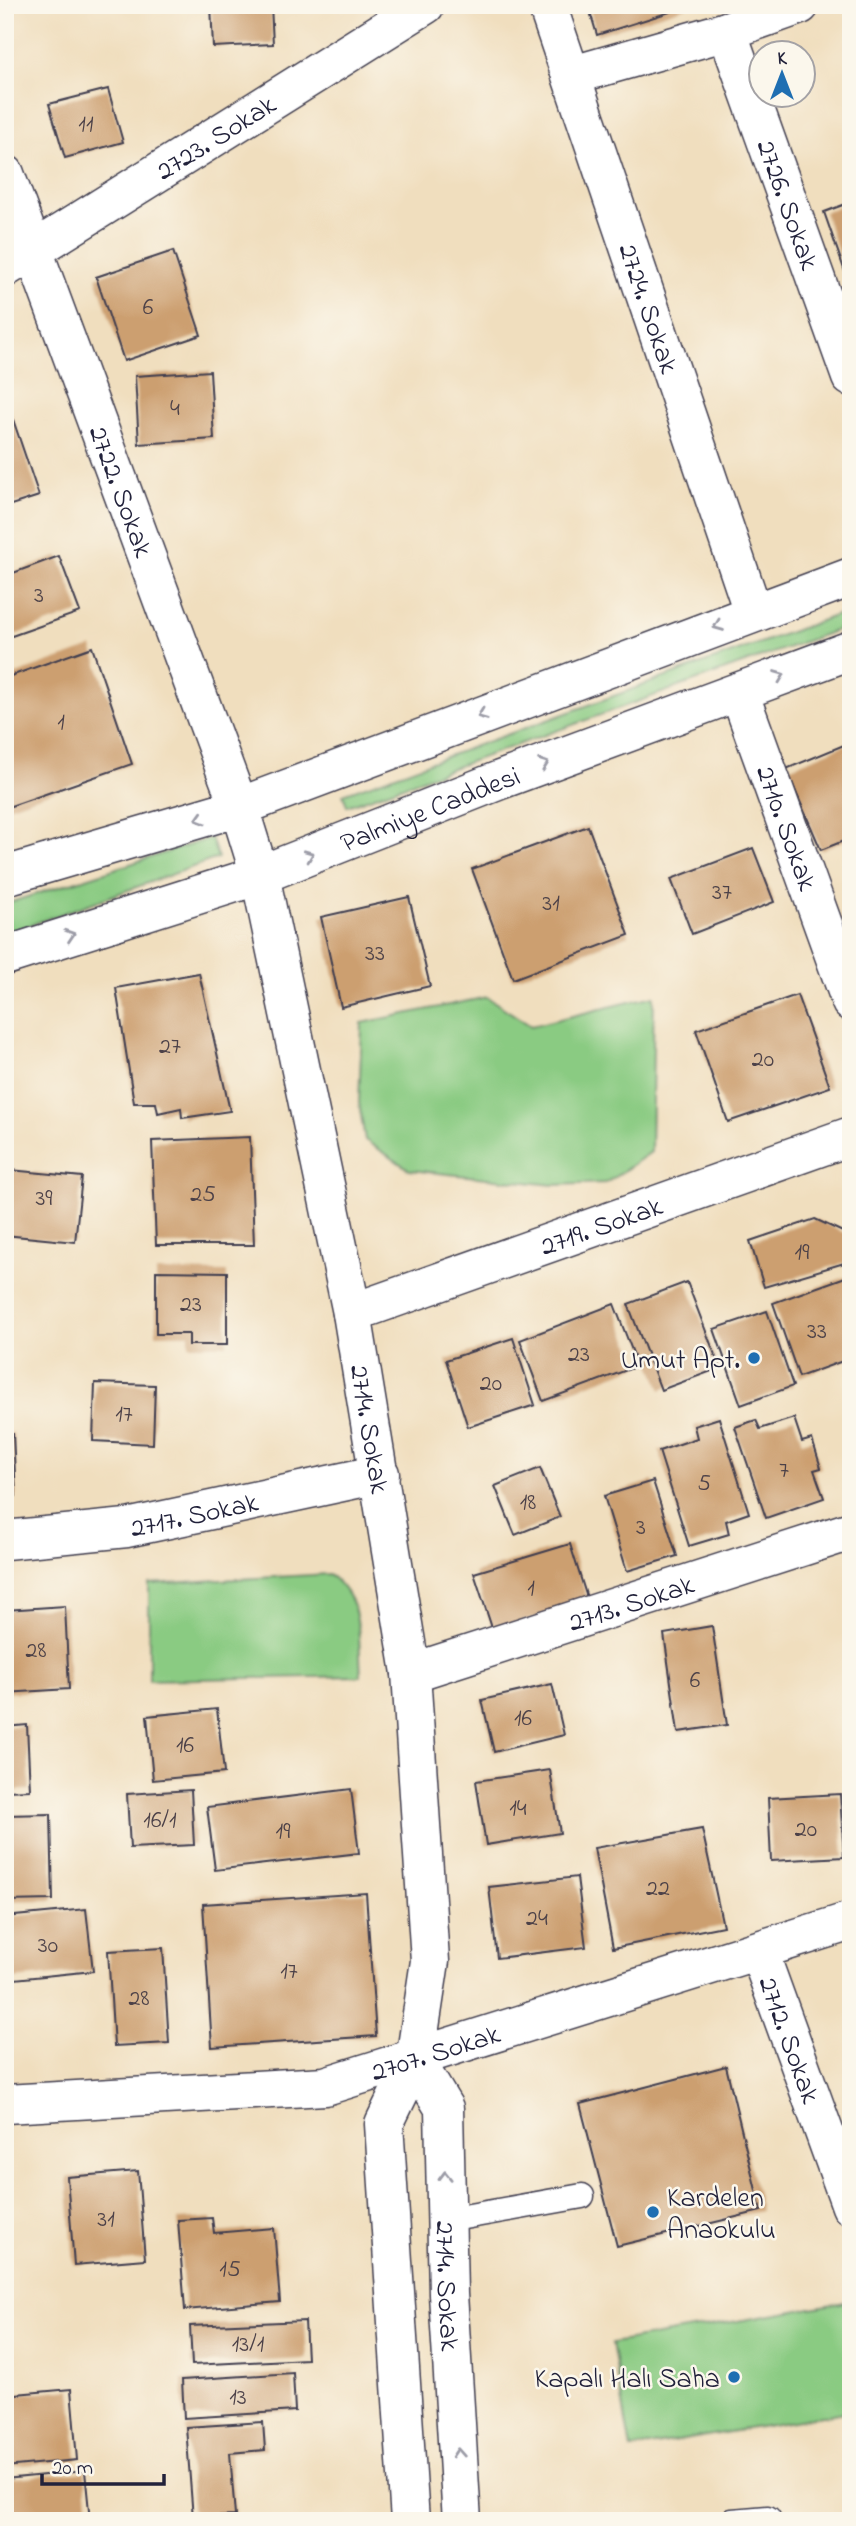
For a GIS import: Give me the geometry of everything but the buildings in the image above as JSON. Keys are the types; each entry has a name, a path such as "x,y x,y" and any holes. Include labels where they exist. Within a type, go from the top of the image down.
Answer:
{"street":[{"name":"2723. Sokak","path":"14,258 425,5"},
{"name":"2724. Sokak","path":"547,5 573,75 753,612"},
{"path":"573,75 727,31 800,5"},
{"name":"2726. Sokak","path":"727,31 851,377"},
{"name":"2722. Sokak","path":"5,174 14,258 239,807"},
{"path":"5,876 239,807 851,577"},
{"name":"Palmiye Caddesi","path":"5,956 260,875 500,780 851,650"},
{"name":"2710. Sokak","path":"738,692 851,1002"},
{"name":"2714. Sokak","path":"239,807 260,875 352,1313 411,1673 430,1961 415,2060 384,2124 410,2521"},
{"name":"2719. Sokak","path":"352,1313 851,1136"},
{"name":"2717. Sokak","path":"5,1539 127,1528 380,1474"},
{"name":"2713. Sokak","path":"411,1673 851,1531"},
{"name":"2707. Sokak","path":"5,2104 325,2086 851,1922"},
{"name":"2712. Sokak","path":"759,1952 851,2206"},
{"name":"2714. Sokak","path":"415,2060 444,2108 462,2521"}],"lane":[{"path":"447,2220 582,2196"},
{"path":"732,2521 768,2518"}],"green space":[{"path":"851,610 851,625 347,806 343,794"},
{"path":"211,838 218,858 5,934 5,904"},
{"path":"654,996 651,1152 606,1183 554,1185 410,1170 365,1140 359,1103 362,1023 487,997 531,1026"},
{"path":"329,1574 340,1585 354,1608 359,1633 361,1676 149,1680 149,1584"},
{"name":"Kapalı Halı Saha","path":"851,2301 851,2411 631,2449 612,2343"}],"place":[{"name":"Umut Apt.","path":"754,1358"},
{"name":"Kardelen Anaokulu","path":"653,2212"},
{"name":"Kapalı Halı Saha","path":"734,2377"}]}
